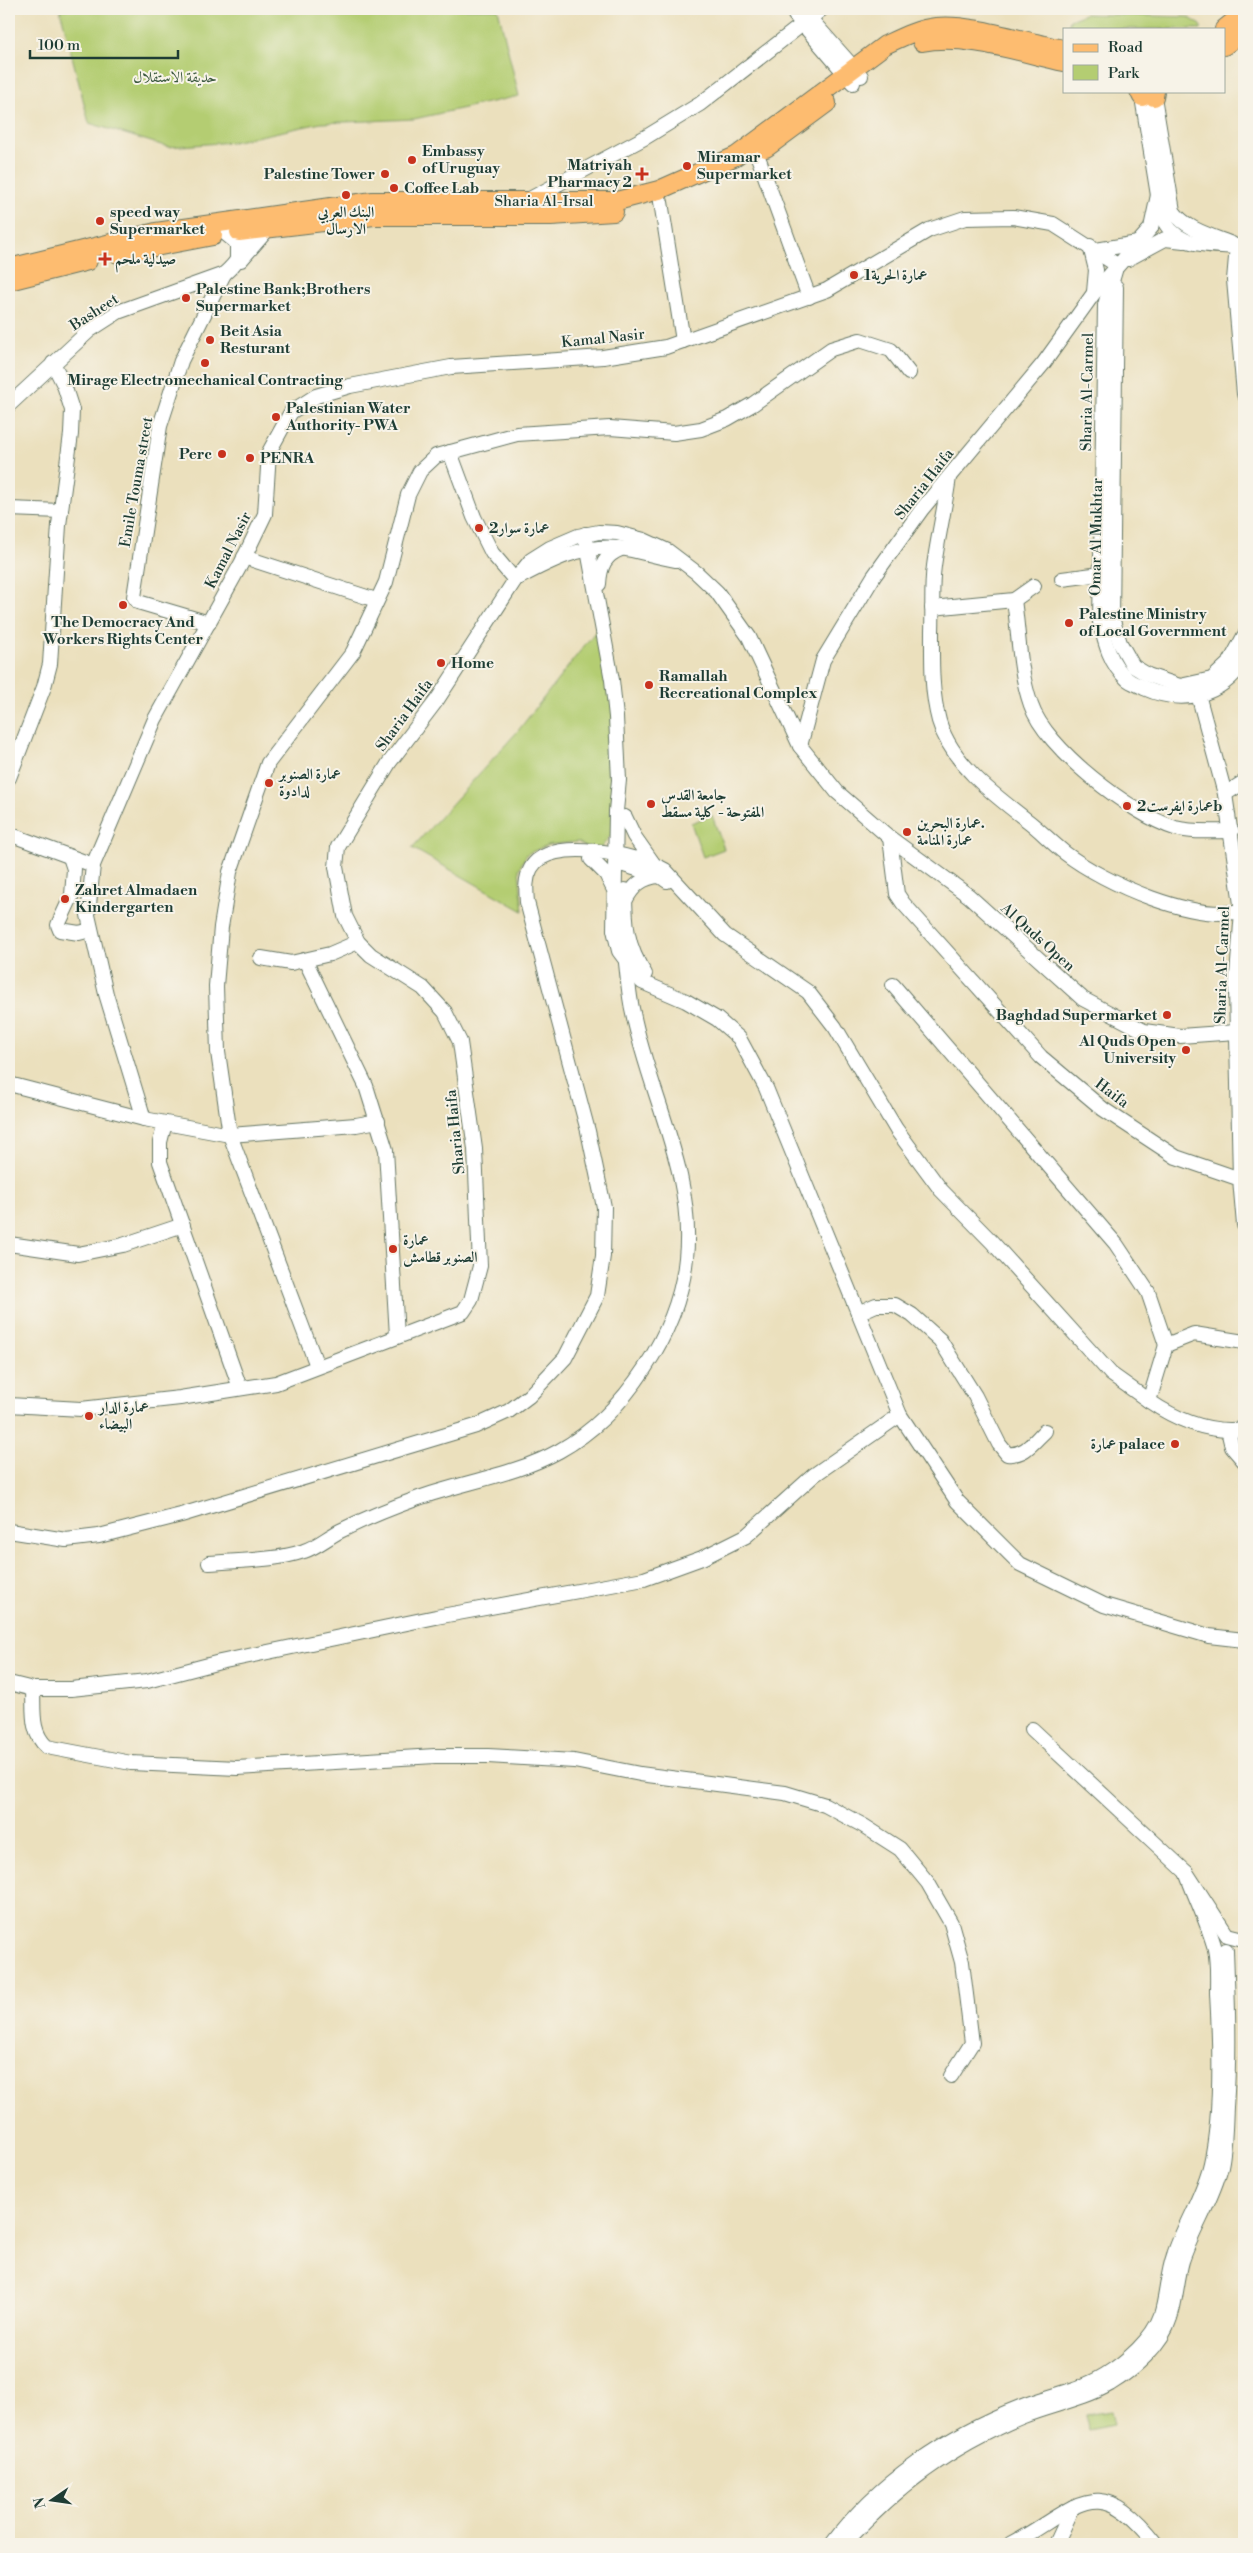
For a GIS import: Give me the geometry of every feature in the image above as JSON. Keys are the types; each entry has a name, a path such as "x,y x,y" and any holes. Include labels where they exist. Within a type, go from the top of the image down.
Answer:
{"main road":[{"path":"1225,28 1244,13"},
{"name":"Sharia Al-Irsal","path":"9,281 124,252 268,228 374,216 578,215 624,211 661,202 740,165 758,154 796,128 886,45 908,34 936,27 966,28 1063,49"},
{"path":"1226,44 1244,31"},
{"name":"Sharia Al-Irsal","path":"9,268 156,232 373,201 617,201 659,190 736,156 853,75 911,45 938,39 962,40 1063,62"}],"street":[{"path":"793,9 805,17 853,75"},
{"path":"524,202 646,137 700,104 805,17 822,9"},
{"path":"1147,93 1158,195 1167,235"},
{"path":"1147,93 1173,211 1186,224 1241,247"},
{"path":"758,154 809,297"},
{"name":"Sharia Haifa","path":"800,746 823,660 874,576 922,509 1043,364 1090,298 1151,228 1158,195"},
{"path":"661,202 683,341"},
{"path":"1117,265 1167,235 1173,211"},
{"name":"Kamal Nasir","path":"240,1388 160,1162 156,1159 152,1147 146,1120 106,994 88,915 93,865 155,719 209,623 265,514 269,452 291,412 316,396 350,386 451,367 603,357 666,347 827,290 929,230 965,218 1013,217 1053,224 1117,265"},
{"name":"Basheet","path":"9,405 90,330 118,312 224,274 249,253 268,228"},
{"path":"237,264 246,240 247,231"},
{"path":"226,234 237,243 237,264"},
{"path":"1167,235 1216,247 1241,247"},
{"path":"1104,305 1096,299 1090,298 1096,270 1093,248 1138,242"},
{"path":"1216,247 1228,262 1234,280 1244,394"},
{"path":"1234,280 1241,247"},
{"name":"Sharia Al-Carmel","path":"1117,265 1104,305 1107,572 1100,622 1107,652 1128,680 1159,694 1181,698 1197,688 1216,690 1236,674 1244,661"},
{"name":"Omar Al Mukhtar","path":"1107,572 1117,265"},
{"name":"Emile Touma street","path":"209,623 138,602 134,597 160,426 181,361 224,274"},
{"path":"317,1366 230,1135 218,1052 216,986 221,927 230,872 268,763 353,652 386,582 408,495 420,471 436,456 517,434 610,428 674,433 701,429 728,419 753,404 831,349 860,340 891,350 908,373"},
{"path":"9,778 44,687 50,664 61,511 71,434 72,410 64,385 53,363"},
{"path":"450,452 474,518 492,553 515,580"},
{"path":"949,476 934,568 932,608 932,681 935,704 948,742 968,769 1004,802 1066,853 1119,884 1170,905 1214,913 1243,910"},
{"path":"9,509 61,511"},
{"name":"Sharia Haifa","path":"9,1405 81,1409 180,1398 276,1383 463,1312 470,1300 480,1266 475,1149 460,1042 445,1012 423,988 371,955 358,942 345,916 336,867 338,847 389,763 437,700 530,560 550,548 585,534 616,532 644,540 668,551 697,573 717,592 749,637 800,746 838,792"},
{"path":"585,534 613,688 619,780 625,817 620,897 614,930 619,951 626,963 642,982 686,1001 718,1019 739,1038 766,1088 900,1415 957,1501 1020,1564 1104,1605 1209,1636 1244,1640"},
{"path":"597,597 603,562 610,553 621,549"},
{"name":"Sharia Haifa","path":"515,580 556,558 589,550 621,549 680,561"},
{"path":"244,557 376,600"},
{"path":"556,558 576,559 584,566 590,576 597,597"},
{"path":"1062,578 1107,572"},
{"path":"932,608 1014,600 1034,586"},
{"path":"1014,600 1024,678 1031,706 1047,735 1097,781 1149,818 1176,828 1195,832 1232,832"},
{"path":"1197,688 1212,679 1230,662 1244,636"},
{"name":"Sharia Al-Carmel","path":"1197,688 1225,794 1243,910 1237,946 1242,1179"},
{"path":"619,780 616,829 621,860"},
{"path":"1225,794 1244,782"},
{"name":"Al Quds Open","path":"838,792 890,838 969,896 1083,999 1144,1031 1180,1036 1240,1031"},
{"path":"625,817 634,836 653,863 665,870 725,935 808,992 835,1027 896,1129 941,1190 992,1242 1110,1374 1174,1418 1215,1430 1244,1429"},
{"path":"592,855 612,841 616,829"},
{"path":"9,834 93,865"},
{"name":"Haifa","path":"890,838 898,894 903,903 1041,1057 1104,1109 1176,1156 1242,1179"},
{"path":"9,1531 66,1540 99,1536 180,1515 476,1426 516,1406 529,1396 565,1358 597,1296 603,1256 604,1207 588,1131 527,902 525,884 531,867 545,856 565,852 653,863"},
{"path":"592,855 620,897 624,923 635,958 663,992"},
{"path":"70,857 74,869 72,895 58,920 58,925 60,930 65,932 91,930"},
{"path":"621,860 660,876 690,898"},
{"path":"620,897 639,882 652,876 660,876"},
{"path":"261,958 291,963 330,954 358,942"},
{"path":"305,960 366,1086 386,1150 397,1336"},
{"path":"209,1563 290,1556 308,1550 340,1531 416,1499 512,1470 559,1451 591,1429 627,1393 656,1351 678,1299 686,1257 685,1203 673,1147 633,1014 626,963"},
{"path":"893,985 1116,1244 1148,1292 1166,1345 1148,1401"},
{"path":"9,1084 146,1120 230,1135 356,1125 378,1121"},
{"path":"160,1162 160,1142 165,1123"},
{"path":"1242,1179 1244,1225"},
{"path":"9,1244 78,1254 123,1245 183,1225"},
{"path":"858,1313 876,1306 895,1306 912,1314 940,1340 974,1396 999,1444 1007,1454 1015,1455 1026,1451 1045,1431"},
{"path":"1166,1345 1194,1334 1244,1342"},
{"path":"9,1683 33,1689 71,1689 147,1681 220,1662 436,1617 644,1579 702,1558 746,1536 814,1475 900,1415"},
{"path":"1228,1430 1232,1448 1244,1461"},
{"path":"33,1689 34,1726 40,1742 47,1747 131,1763 237,1768 334,1760 488,1756 574,1761 649,1775 785,1793 825,1805 864,1826 900,1849 928,1883 951,1923 962,1962 972,2043 951,2076"},
{"path":"1032,1729 1186,1872 1227,1935 1244,1939"},
{"path":"844,2544 903,2485 940,2459 980,2435 1024,2416 1090,2393 1110,2383 1137,2362 1159,2340 1171,2318 1182,2261 1214,2186 1223,2152 1228,2076 1221,1950 1186,1872"},
{"path":"1221,1950 1244,1939"},
{"path":"832,2544 861,2511 896,2478 934,2451 976,2426 1105,2375 1131,2355 1151,2334 1161,2315 1175,2252 1205,2183 1212,2157 1218,2076 1221,1950"},
{"path":"1011,2544 1090,2499 1102,2499 1109,2502 1146,2530 1157,2544"},
{"path":"1056,2544 1073,2507"}],"green space":[{"name":"حديقة الاستقلال","path":"60,9 498,9 519,96 414,119 321,123 232,142 168,147 89,123"},
{"path":"1085,14 1188,17 1201,25 1201,28 1067,28 1070,20"},
{"path":"602,623 614,696 616,829 599,850 592,851 578,842 548,845 527,854 519,869 523,911 412,848 517,732"},
{"path":"712,815 724,849 703,857 691,823"},
{"path":"1111,2411 1114,2424 1088,2429 1086,2415"}],"place":[{"name":"Embassy of Uruguay","path":"412,160"},
{"name":"Miramar Supermarket","path":"687,166"},
{"name":"Palestine Tower","path":"385,174"},
{"name":"Matriyah Pharmacy 2","path":"642,174"},
{"name":"Coffee Lab","path":"394,188"},
{"name":"البنك العربي الارسال","path":"346,195"},
{"name":"speed way Supermarket","path":"100,221"},
{"name":"صيدلية ملحم","path":"105,259"},
{"name":"عمارة الحرية1","path":"854,275"},
{"name":"Palestine Bank;Brothers Supermarket","path":"186,298"},
{"name":"Beit Asia Resturant","path":"210,340"},
{"name":"Mirage Electromechanical Contracting","path":"205,363"},
{"name":"Palestinian Water Authority- PWA","path":"276,417"},
{"name":"Perc","path":"222,454"},
{"name":"PENRA","path":"250,458"},
{"name":"عمارة سوار2","path":"479,528"},
{"name":"The Democracy And Workers Rights Center","path":"123,605"},
{"name":"Palestine Ministry of Local Government","path":"1069,623"},
{"name":"Home","path":"441,663"},
{"name":"Ramallah Recreational Complex","path":"649,685"},
{"name":"عمارة الصنوبر لدادوة","path":"269,783"},
{"name":"جامعة القدس المفتوحة - كلية مسقط","path":"651,804"},
{"name":"عمارة ايفرست2b","path":"1127,806"},
{"name":"عمارة البحرين. عمارة المنامة","path":"907,832"},
{"name":"Zahret Almadaen Kindergarten","path":"65,899"},
{"name":"Baghdad Supermarket","path":"1167,1015"},
{"name":"Al Quds Open University","path":"1186,1050"},
{"name":"عمارة الصنوبر قطامش","path":"393,1249"},
{"name":"عمارة الدار البيضاء","path":"89,1416"},
{"name":"عمارة palace","path":"1175,1444"}]}
